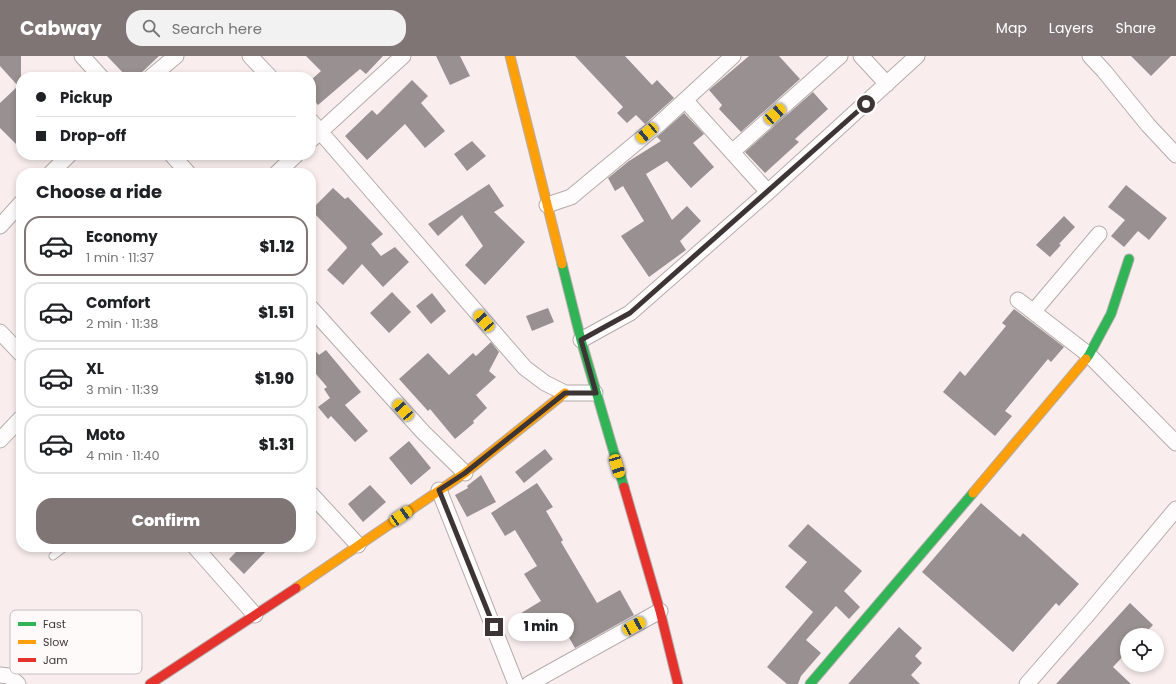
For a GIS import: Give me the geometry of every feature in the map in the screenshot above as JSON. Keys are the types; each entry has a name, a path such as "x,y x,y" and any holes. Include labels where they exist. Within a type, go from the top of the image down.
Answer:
{"street":[{"path":"82,56 96,72"},
{"path":"157,72 176,56"},
{"path":"250,56 265,72"},
{"path":"316,129 403,56"},
{"path":"510,56 581,340 660,611 678,684"},
{"path":"547,206 571,197 659,124 733,56"},
{"path":"732,152 840,56"},
{"path":"861,56 887,84"},
{"path":"581,340 630,313 768,192 917,56"},
{"path":"1090,56 1148,125 1176,155"},
{"path":"685,100 768,192"},
{"path":"316,133 525,368 545,383 565,393 596,393"},
{"path":"56,168 65,160"},
{"path":"176,160 184,168"},
{"path":"282,168 291,160"},
{"path":"0,226 16,208"},
{"path":"1034,311 1099,234"},
{"path":"810,684 989,475 1088,356 1111,314 1129,259"},
{"path":"1018,300 1034,311 1088,356 1176,443"},
{"path":"316,314 423,432 465,473"},
{"path":"0,332 16,349"},
{"path":"150,684 465,473 565,393"},
{"path":"0,440 16,423"},
{"path":"439,490 516,684"},
{"path":"316,499 358,545"},
{"path":"1027,684 1176,509"},
{"path":"199,552 255,615"},
{"path":"529,684 660,611"},
{"path":"0,675 8,676 18,684"}],"lane":[{"path":"53,556 58,552"}],"building":[{"path":"0,56 21,56 21,72 16,72 16,84 0,66"},
{"path":"107,56 159,56 142,72 122,72"},
{"path":"306,56 383,56 366,74 360,69 318,105 316,103 316,76 321,71"},
{"path":"436,56 460,56 470,76 450,85"},
{"path":"575,56 625,56 652,85 657,80 674,98 645,124 636,115 627,123 617,113 623,107"},
{"path":"749,56 779,56 800,79 741,132 719,109 722,105 709,90"},
{"path":"1131,56 1171,56 1151,76"},
{"path":"412,80 428,96 421,103 445,131 425,148 405,124 367,160 345,136 372,110 377,115"},
{"path":"16,88 16,144 0,128 0,103"},
{"path":"813,92 828,109 795,139 799,142 765,173 745,152"},
{"path":"684,113 704,134 693,143 714,167 691,188 667,161 646,174 672,220 687,206 701,221 680,241 686,250 649,277 621,236 644,221 623,186 615,191 608,178 629,161 661,141 657,137"},
{"path":"472,141 486,156 467,171 454,154"},
{"path":"489,184 504,206 494,212 525,242 485,285 465,265 483,246 462,215 438,236 428,224"},
{"path":"1126,185 1167,218 1149,240 1138,231 1124,247 1111,236 1125,220 1108,207"},
{"path":"333,188 345,199 348,197 383,234 371,244 381,256 395,247 409,262 383,287 362,264 343,285 327,270 347,248 316,215 316,205"},
{"path":"1064,216 1075,227 1059,244 1061,245 1050,257 1036,245"},
{"path":"392,292 411,312 389,333 370,313"},
{"path":"432,293 446,311 431,324 416,306"},
{"path":"548,308 554,322 532,331 526,316"},
{"path":"1014,309 1064,347 1051,362 1048,359 1005,411 1012,416 995,436 943,392 960,371 965,376 1006,326 1002,323"},
{"path":"491,342 499,352 489,371 496,377 476,395 487,408 473,421 474,423 455,439 430,409 428,411 399,379 428,353 449,375 473,353 476,356"},
{"path":"326,350 361,392 345,405 368,431 355,442 331,416 328,419 318,407 330,398 324,389 327,387 316,374 316,352 319,355"},
{"path":"409,441 431,468 411,485 389,458"},
{"path":"545,449 553,459 524,483 515,472"},
{"path":"481,475 496,502 467,517 455,495 468,488 467,486"},
{"path":"537,483 553,507 546,511 563,540 561,542 597,603 620,590 634,615 575,648 559,620 526,640 513,618 541,601 524,574 537,566 515,530 505,536 491,513"},
{"path":"370,485 386,502 363,522 348,504"},
{"path":"981,503 1020,537 1023,533 1079,584 1059,606 1056,603 1013,652 922,572"},
{"path":"808,524 862,571 844,591 860,607 849,619 836,606 806,640 821,653 801,676 798,684 787,684 767,667 813,612 785,587 807,562 788,546"},
{"path":"236,552 265,552 244,574 229,559"},
{"path":"1130,603 1153,625 1150,628 1120,628 1120,660 1113,667 1131,684 1056,684"},
{"path":"899,627 922,648 915,656 922,663 911,675 920,684 848,684"}],"traffic: fast":[{"path":"1086,359 1111,314 1129,259"},
{"path":"562,264 581,340 624,487"},
{"path":"810,684 973,493"}],"traffic: slow":[{"path":"510,56 562,264"},
{"path":"973,493 1086,359"},
{"path":"296,588 465,473 565,393"}],"traffic: jam":[{"path":"624,487 660,611 678,684"},
{"path":"150,684 296,588"}],"route":[{"path":"494,627 439,490 465,473 565,393 596,393 581,340 630,313 866,104"}]}
